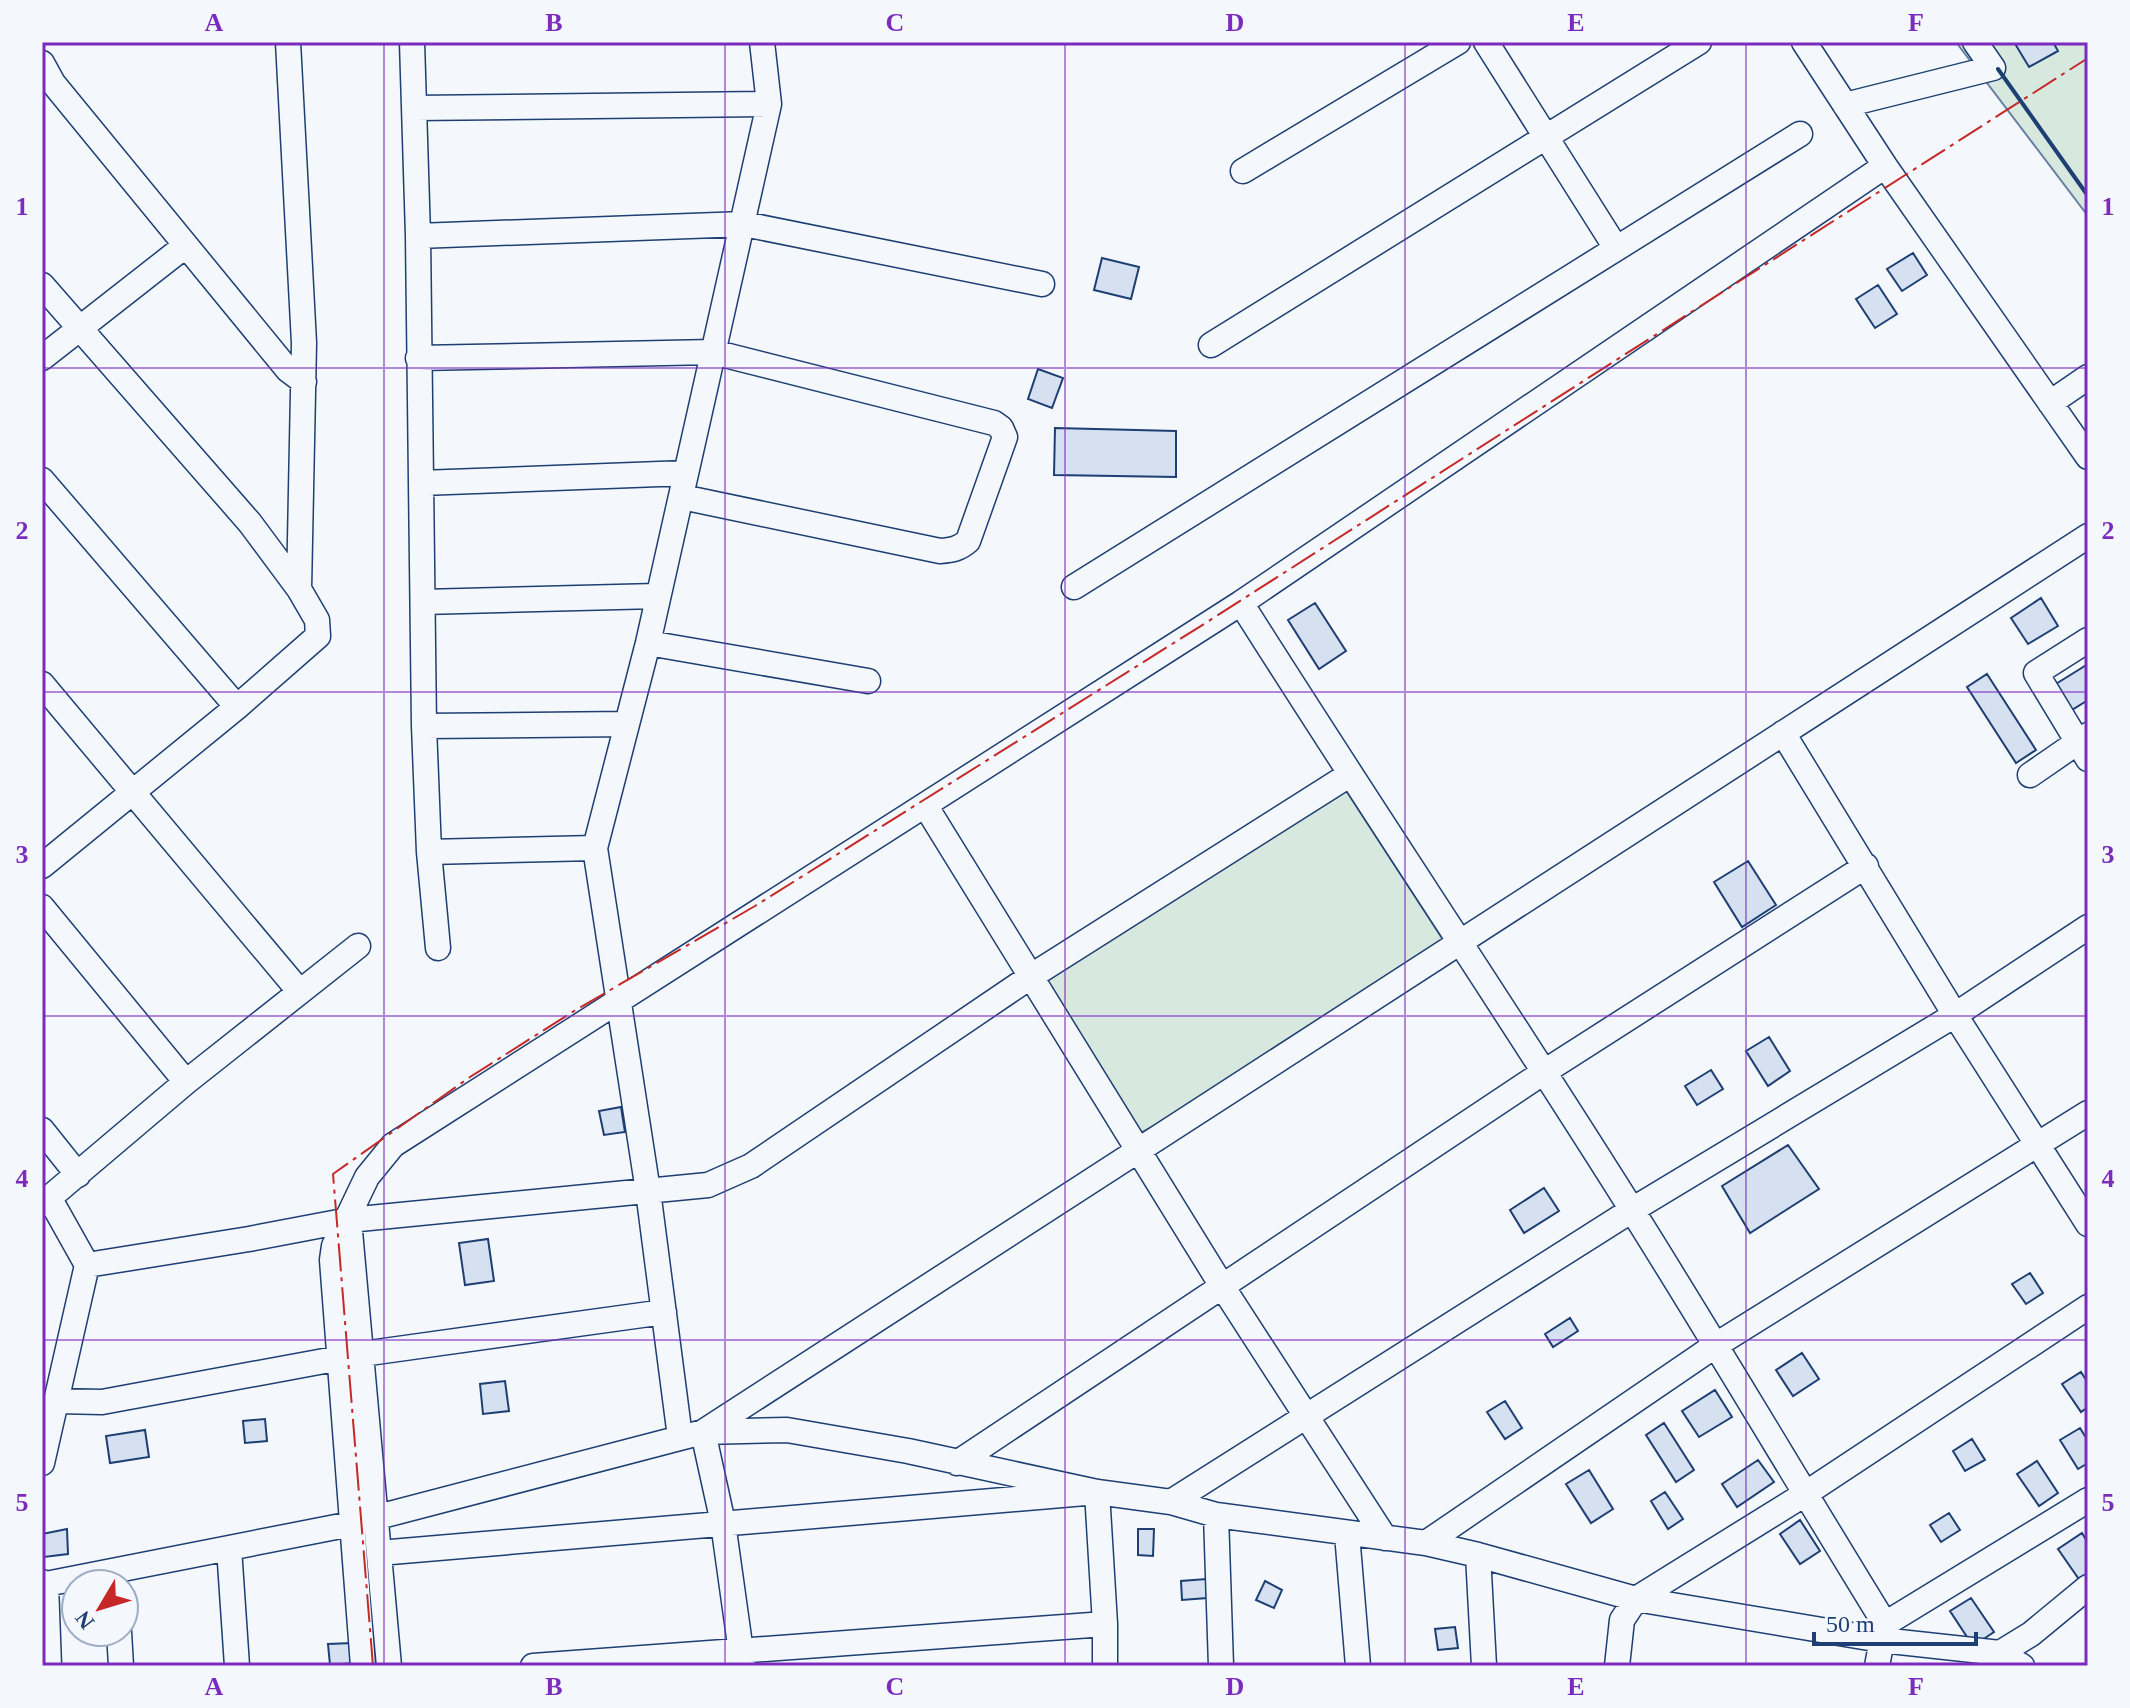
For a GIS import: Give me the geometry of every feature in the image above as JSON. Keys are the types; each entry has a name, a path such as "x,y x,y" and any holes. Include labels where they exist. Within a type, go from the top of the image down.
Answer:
{"street":[{"path":"288,42 304,343 299,589"},
{"path":"412,42 418,236 424,726 429,852 438,948"},
{"path":"742,1659 723,1523 692,1434 664,1312 595,848 648,643 769,104 762,42"},
{"path":"1243,171 1458,42"},
{"path":"1486,42 1616,248"},
{"path":"1211,345 1699,42"},
{"path":"1804,42 1885,166 2088,457"},
{"path":"1845,105 1993,68 1975,42"},
{"path":"42,63 53,83 185,246 288,370 304,382"},
{"path":"415,108 769,104"},
{"path":"1074,587 1800,134"},
{"path":"363,1666 363,1521 350,1356 332,1260 334,1246 367,1177 393,1145 1241,603 1885,166"},
{"path":"418,236 744,224 1042,284"},
{"path":"42,358 185,246"},
{"path":"42,285 250,523 299,589 317,620 318,636 237,707 42,866"},
{"path":"418,358 713,352 994,423 1001,428 1005,437 968,541 950,551 940,551 684,485 421,483"},
{"path":"2050,403 2088,377"},
{"path":"42,480 237,707"},
{"path":"692,1434 2088,536"},
{"path":"423,602 657,596"},
{"path":"1241,603 1349,775 1462,941 1716,1345 1883,1632 1877,1666"},
{"path":"2030,775 2084,745 2036,673 2088,640"},
{"path":"648,643 868,681"},
{"path":"42,684 300,992"},
{"path":"424,726 627,724"},
{"path":"1783,733 1955,1015 2088,1224"},
{"path":"87,1265 349,1220 708,1185 751,1166 1030,977 1349,775"},
{"path":"925,805 1222,1286 1385,1538"},
{"path":"429,852 595,848"},
{"path":"957,1463 1544,1072 1866,866"},
{"path":"42,907 186,1082"},
{"path":"1171,1502 1632,1210 1955,1015 2088,927"},
{"path":"42,1463 87,1265 46,1202 186,1082 358,946"},
{"path":"1426,1543 1716,1345 2088,1113"},
{"path":"42,1130 78,1175"},
{"path":"1617,1666 1622,1620 1636,1599 1805,1494 2088,1307"},
{"path":"57,1401 102,1402 350,1356 664,1312"},
{"path":"140,1571 229,1548 363,1521 692,1434 787,1430 1097,1492 1171,1502 1216,1515 1426,1543 1636,1599 1883,1632 2022,1666"},
{"path":"379,1553 1097,1492"},
{"path":"1097,1492 1105,1666"},
{"path":"1883,1632 2088,1500"},
{"path":"1216,1515 1221,1666"},
{"path":"363,1521 379,1553 389,1666"},
{"path":"1347,1534 1358,1666"},
{"path":"229,1548 237,1666"},
{"path":"1478,1555 1484,1666"},
{"path":"44,1583 49,1666"},
{"path":"2000,1660 2088,1587"},
{"path":"533,1666 742,1659 1105,1624"}],"shaded area":[{"path":"1957,42 2088,42 2088,216 1959,46"},
{"path":"1345,789 1447,946 1216,1093 1137,1135 1043,979"}],"building":[{"path":"2014,42 2053,42 2058,51 2029,67"},
{"path":"1913,253 1927,275 1902,291 1887,269"},
{"path":"1102,258 1139,267 1131,299 1094,290"},
{"path":"1878,285 1897,314 1875,328 1856,299"},
{"path":"1038,369 1063,378 1052,408 1028,399"},
{"path":"1055,428 1176,431 1176,477 1054,475"},
{"path":"2041,598 2058,626 2028,644 2011,618"},
{"path":"1315,603 1346,651 1319,669 1288,620"},
{"path":"2088,664 2088,700 2067,713 2051,687"},
{"path":"1987,674 2036,750 2016,763 1967,687"},
{"path":"1748,861 1776,905 1742,927 1714,882"},
{"path":"1769,1037 1790,1071 1768,1086 1746,1051"},
{"path":"1711,1070 1723,1089 1697,1105 1685,1086"},
{"path":"621,1107 625,1132 604,1135 599,1111"},
{"path":"1788,1145 1819,1189 1750,1233 1722,1186"},
{"path":"1544,1188 1559,1211 1524,1233 1510,1210"},
{"path":"488,1239 494,1281 465,1285 459,1243"},
{"path":"2030,1273 2043,1293 2026,1304 2012,1284"},
{"path":"1570,1318 1578,1331 1553,1347 1545,1334"},
{"path":"1802,1353 1819,1379 1793,1396 1776,1370"},
{"path":"2081,1372 2088,1383 2088,1407 2081,1412 2062,1384"},
{"path":"505,1381 509,1411 483,1414 480,1384"},
{"path":"1715,1390 1732,1417 1699,1437 1682,1411"},
{"path":"1505,1401 1522,1428 1505,1439 1487,1412"},
{"path":"265,1419 267,1441 245,1443 243,1421"},
{"path":"1664,1423 1694,1470 1676,1482 1646,1435"},
{"path":"2080,1428 2088,1441 2088,1463 2078,1469 2060,1440"},
{"path":"145,1430 149,1457 110,1463 106,1436"},
{"path":"1972,1439 1985,1460 1965,1471 1953,1451"},
{"path":"1758,1460 1774,1482 1737,1507 1722,1484"},
{"path":"2037,1461 2058,1493 2039,1506 2017,1474"},
{"path":"1589,1470 1613,1509 1591,1523 1566,1484"},
{"path":"1665,1492 1683,1519 1668,1529 1651,1501"},
{"path":"1949,1513 1960,1530 1941,1542 1930,1525"},
{"path":"1800,1520 1820,1551 1800,1564 1780,1534"},
{"path":"67,1529 68,1554 44,1557 42,1534"},
{"path":"1138,1529 1154,1529 1153,1556 1138,1555"},
{"path":"2082,1533 2088,1543 2088,1585 2085,1588 2058,1549"},
{"path":"1206,1579 1207,1598 1182,1600 1181,1581"},
{"path":"1265,1581 1282,1590 1274,1608 1256,1600"},
{"path":"1971,1598 1994,1632 1973,1646 1950,1611"},
{"path":"1455,1627 1458,1648 1438,1650 1435,1629"},
{"path":"352,1643 354,1663 330,1665 328,1644"}],"wall":[{"path":"1998,69 2088,196"}],"power":[{"path":"373,1666 333,1174 470,1077 574,1011 755,906 1204,624 2088,58"}]}
